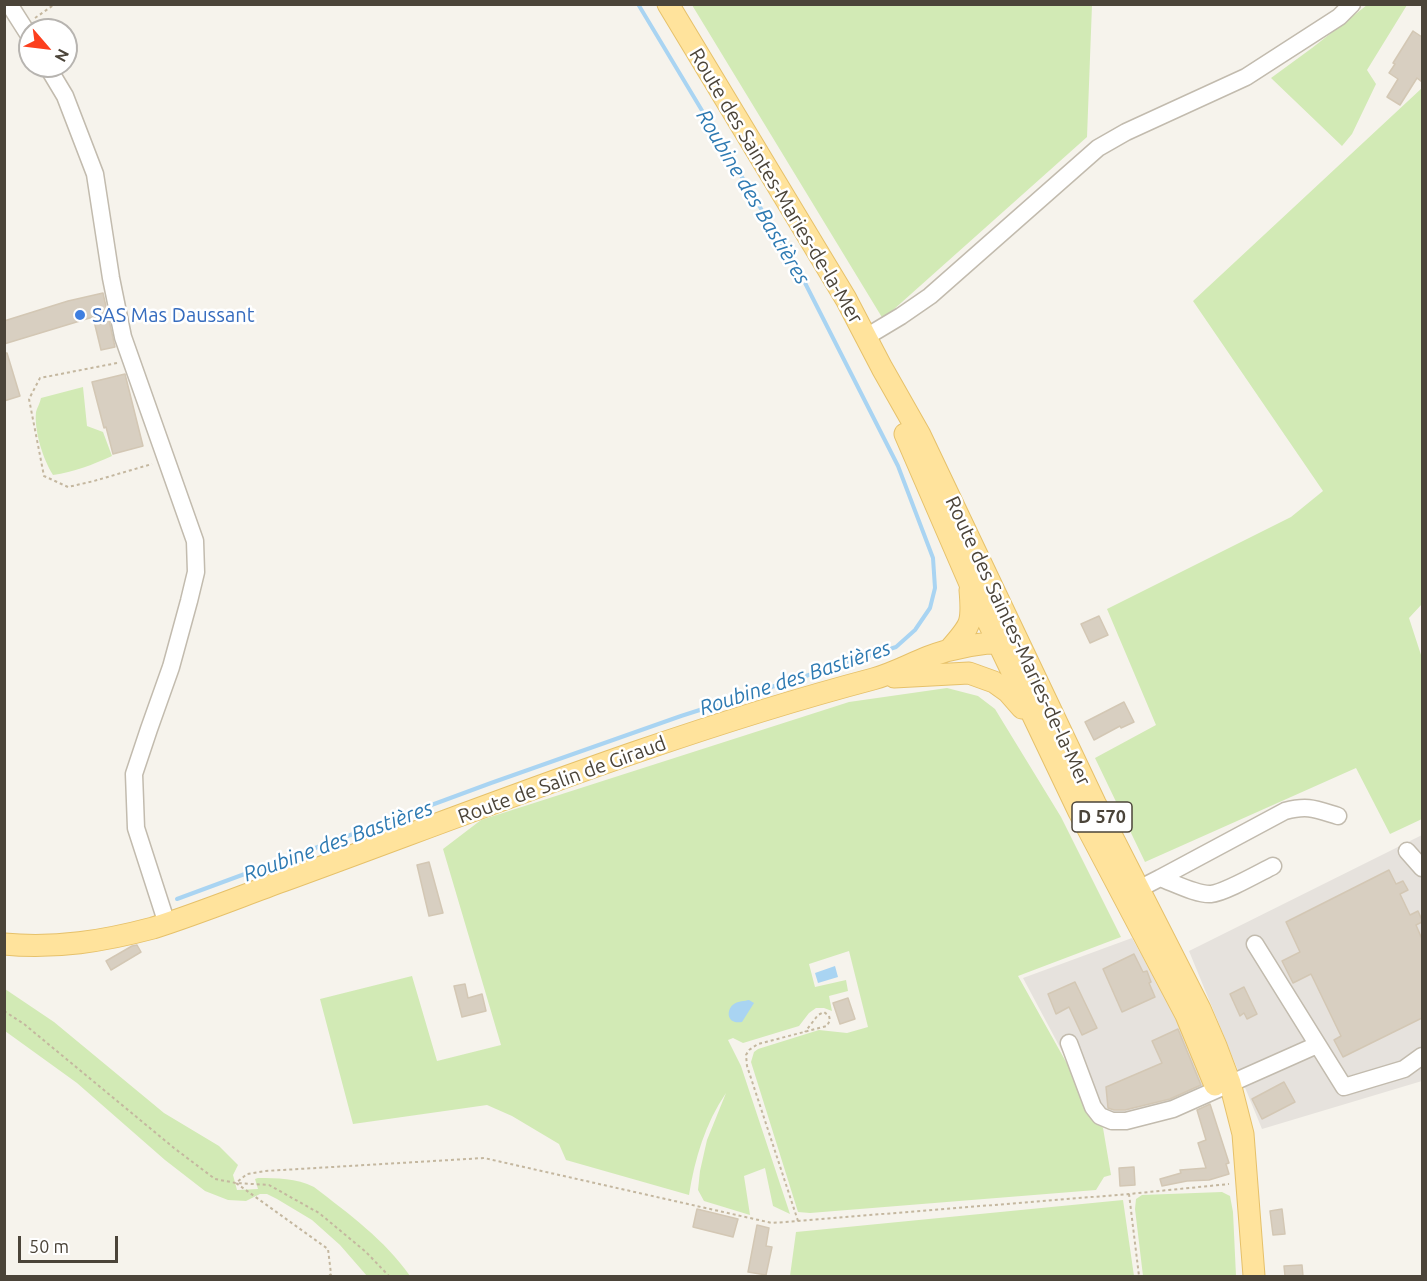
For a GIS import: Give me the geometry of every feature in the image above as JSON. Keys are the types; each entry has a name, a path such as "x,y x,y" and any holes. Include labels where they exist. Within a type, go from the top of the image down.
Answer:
{"main road":[{"name":"Route des Saintes-Maries-de-la-Mer","path":"668,4 825,264 920,435 1007,647"},
{"name":"Route des Saintes-Maries-de-la-Mer","path":"882,368 908,441 970,584 1007,647 1045,721 1079,812 1131,893 1193,1012 1203,1052 1223,1086 1246,1183 1254,1276"},
{"path":"949,650 965,632 970,622 972,610 970,584"},
{"name":"Route de Salin de Giraud","path":"4,944 77,944 116,938 167,924 642,749 804,698 879,678 949,650 973,644 1007,647"},
{"name":"Route de Salin de Giraud","path":"879,678 969,673 988,667 1007,647"},
{"name":"Route de Salin de Giraud","path":"969,673 994,681 1045,721"}],"street":[{"path":"9,4 18,18"},
{"path":"866,337 930,296 1086,158 1105,144 1126,132 1246,77 1339,17 1352,4"},
{"path":"54,78 65,96 95,174 111,278 123,337 195,541 196,572 171,668 134,774 136,828 167,924"},
{"path":"1131,893 1285,811 1300,807 1338,816"},
{"path":"1407,851 1422,868"},
{"path":"1161,878 1211,894 1273,866"},
{"path":"1255,944 1344,1087 1404,1069 1422,1056"},
{"path":"1069,1043 1093,1107 1100,1116 1112,1121 1126,1121 1173,1109 1317,1044"}],"path":[{"path":"41,18 55,4"},
{"path":"131,361 40,378 29,399 44,476 68,487 166,460"},
{"path":"4,1011 24,1024 215,1179 269,1185 319,1213 366,1252 388,1276"},
{"path":"798,1221 747,1066 746,1055 758,1044 805,1032 827,1026 829,1016 824,1012 818,1015 805,1032"},
{"path":"236,1183 247,1174 265,1171 484,1158 772,1223 1246,1183"},
{"path":"236,1183 328,1249 329,1276"},
{"path":"1129,1194 1139,1276"}],"shaded area":[{"path":"1422,835 1422,1081 1262,1129 1189,951"},
{"path":"1132,938 1172,1009 1209,1089 1103,1128 1023,978"}],"green space":[{"path":"692,5 1092,5 1087,137 883,319"},
{"path":"1367,5 1407,5 1367,70 1376,84 1352,134 1342,146 1271,78"},
{"path":"1422,88 1422,604 1409,618 1422,658 1422,819 1390,834 1356,768 1145,862 1095,758 1156,725 1107,609 1291,517 1323,491 1193,301"},
{"path":"83,387 87,426 103,432 112,456 83,468 53,475 40,445 36,428 36,410 41,398"},
{"path":"947,688 978,696 995,709 1061,817 1121,937 1018,976 1103,1128 1111,1175 1104,1177 1096,1190 810,1213 798,1212 751,1062 754,1052 758,1049 819,1030 847,1033 868,1027 849,951 809,964 815,987 846,980 848,991 829,996 832,1011 816,1008 799,1026 743,1043 733,1038 728,1040 741,1066 790,1214 773,1206 765,1168 744,1176 750,1215 704,1201 698,1190 707,1140 726,1093 712,1117 702,1142 689,1195 566,1160 559,1144 512,1116 487,1105 353,1124 320,999 412,976 437,1061 501,1045 443,849 481,820 849,702"},
{"path":"5,989 54,1022 164,1113 219,1146 238,1165 233,1175 237,1190 258,1189 255,1179 258,1178 293,1180 314,1187 378,1239 410,1276 367,1276 340,1245 312,1220 267,1194 260,1194 246,1201 228,1200 205,1191 165,1160 77,1083 5,1031"},
{"path":"1222,1192 1230,1196 1233,1212 1236,1276 1143,1276 1135,1209 1136,1199 1142,1195"},
{"path":"1123,1200 1134,1276 790,1276 796,1232"}],"water":[{"path":"835,966 838,977 818,983 815,973"},
{"path":"749,1000 754,1003 742,1022 730,1019 731,1006 737,1002"}],"building":[{"path":"1413,31 1422,37 1422,82 1417,78 1400,105 1387,97 1398,79 1389,73"},
{"path":"103,293 115,347 101,350 93,317 4,344 4,321 68,301"},
{"path":"4,353 7,353 20,396 4,401"},
{"path":"125,374 143,446 113,454 92,382"},
{"path":"1099,616 1108,635 1090,643 1081,624"},
{"path":"1124,702 1134,722 1121,728 1120,726 1094,740 1085,722"},
{"path":"429,862 443,913 429,916 417,865"},
{"path":"1389,870 1396,884 1403,881 1408,890 1400,894 1410,915 1418,911 1422,920 1416,925 1422,939 1422,1018 1343,1057 1334,1040 1341,1036 1311,974 1293,983 1282,961 1300,952 1286,922"},
{"path":"137,945 141,952 111,970 106,961"},
{"path":"1134,954 1143,972 1147,971 1155,997 1122,1012 1103,969"},
{"path":"1075,982 1097,1028 1082,1035 1069,1007 1056,1014 1048,994"},
{"path":"465,984 468,998 482,994 486,1011 462,1017 454,986"},
{"path":"1244,987 1257,1014 1247,1019 1244,1013 1240,1016 1230,994"},
{"path":"848,998 855,1019 840,1024 833,1003"},
{"path":"1178,1029 1201,1085 1170,1099 1125,1110 1108,1108 1106,1087 1162,1063 1152,1041"},
{"path":"1284,1082 1295,1102 1262,1119 1252,1099"},
{"path":"1210,1104 1229,1163 1226,1164 1229,1174 1209,1180 1162,1186 1160,1179 1181,1173 1180,1170 1206,1168 1198,1143 1206,1140 1197,1110"},
{"path":"1134,1167 1135,1185 1120,1186 1119,1168"},
{"path":"697,1209 738,1219 733,1237 693,1227"},
{"path":"1282,1209 1285,1234 1273,1235 1270,1211"},
{"path":"757,1225 769,1228 766,1246 772,1247 766,1275 748,1272"},
{"path":"1302,1265 1303,1276 1285,1276 1284,1266"}],"waterway":[{"name":"Roubine des Bastières","path":"177,899 491,783 681,716 896,647 915,630 930,608 935,588 933,558 898,466 802,277 638,4"}],"place":[{"name":"SAS Mas Daussant","path":"80,315"}]}
